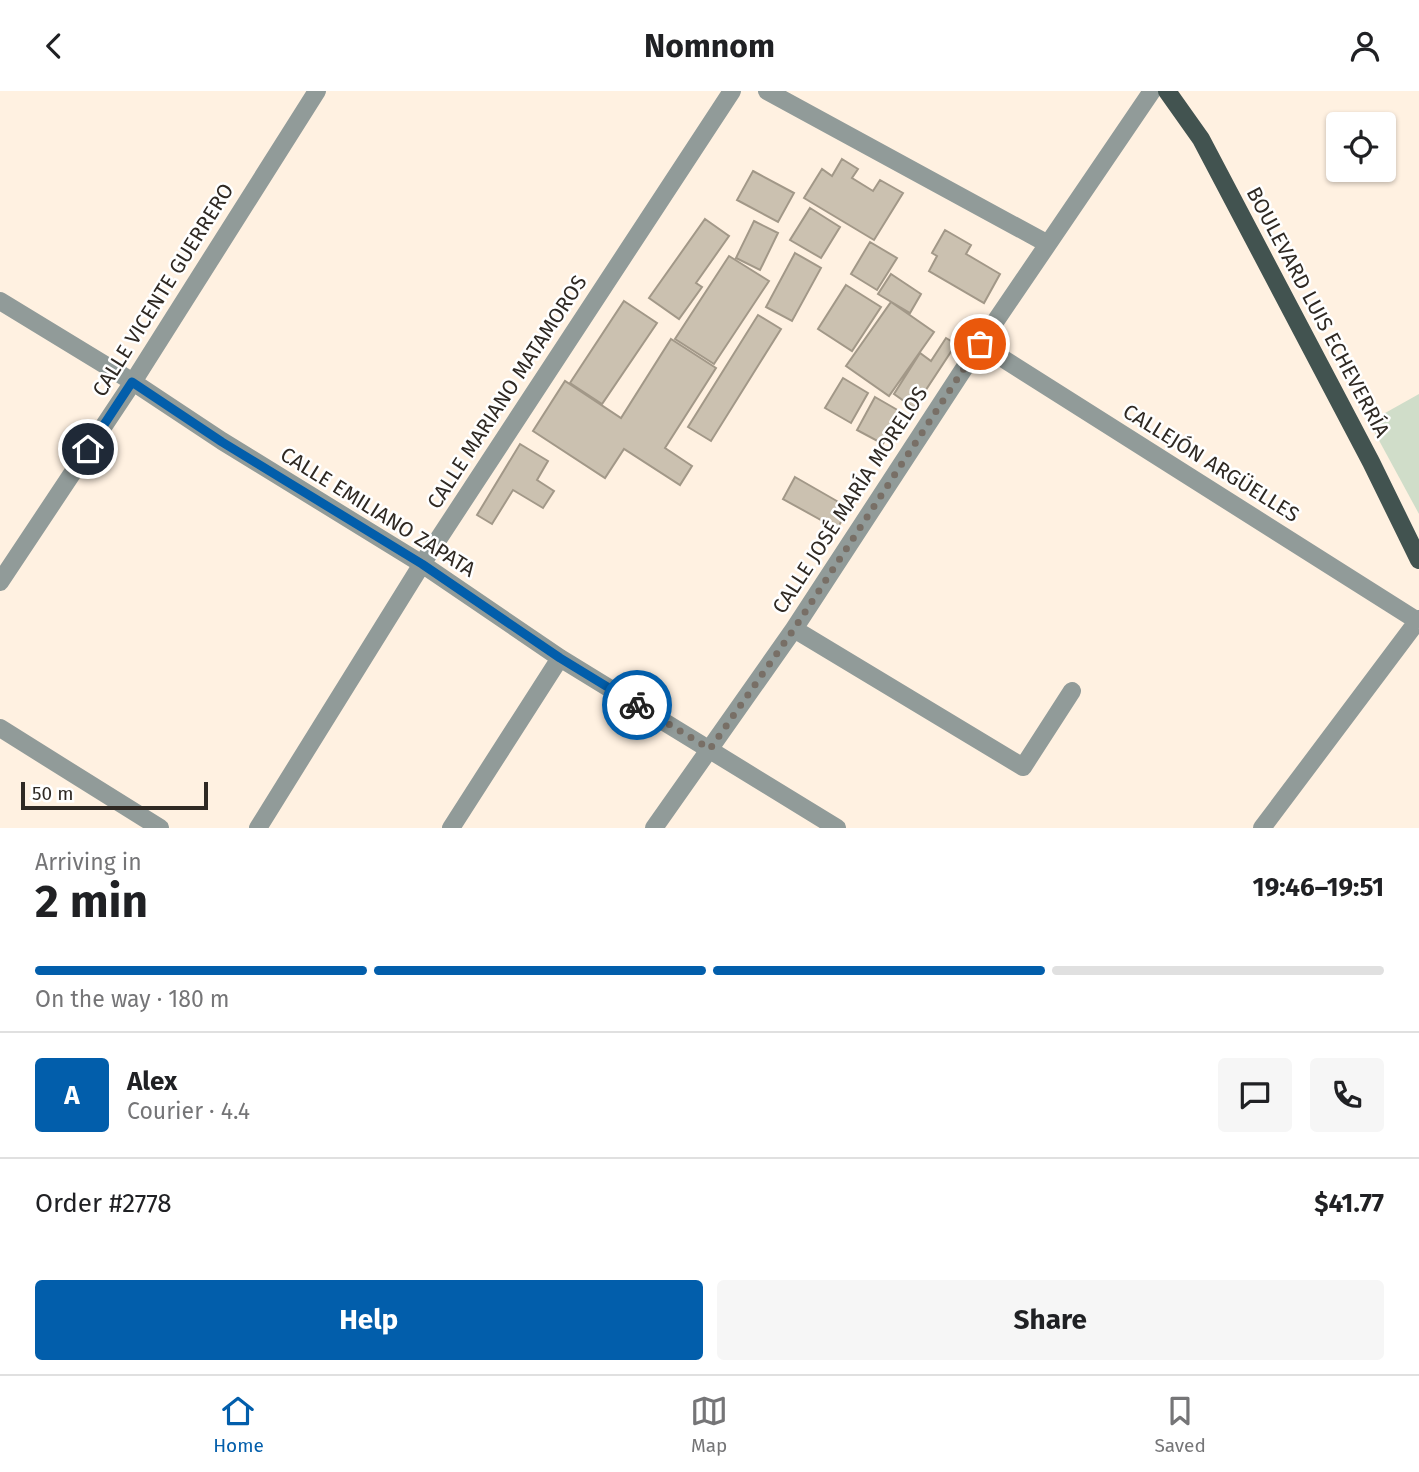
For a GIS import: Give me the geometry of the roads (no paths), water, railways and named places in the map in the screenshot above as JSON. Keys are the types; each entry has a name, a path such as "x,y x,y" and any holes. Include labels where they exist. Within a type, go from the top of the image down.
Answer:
{"main road":[{"name":"BOULEVARD LUIS ECHEVERRÍA","path":"1167,91 1200,139 1371,462 1419,560"}],"street":[{"name":"CALLE VICENTE GUERRERO","path":"0,582 132,382 317,91"},
{"name":"CALLE MARIANO MATAMOROS","path":"258,828 422,564 732,91"},
{"path":"767,91 1048,244"},
{"name":"CALLE JOSÉ MARÍA MORELOS","path":"654,828 794,629 980,344 1152,91"},
{"name":"CALLE EMILIANO ZAPATA","path":"0,301 132,382 222,442 422,564 560,658 837,828"},
{"name":"CALLEJÓN ARGÜELLES","path":"980,344 1418,619"},
{"path":"1262,828 1418,619"},
{"path":"794,629 1023,767 1072,691"},
{"path":"451,828 560,658"},
{"path":"0,728 160,828"}]}
